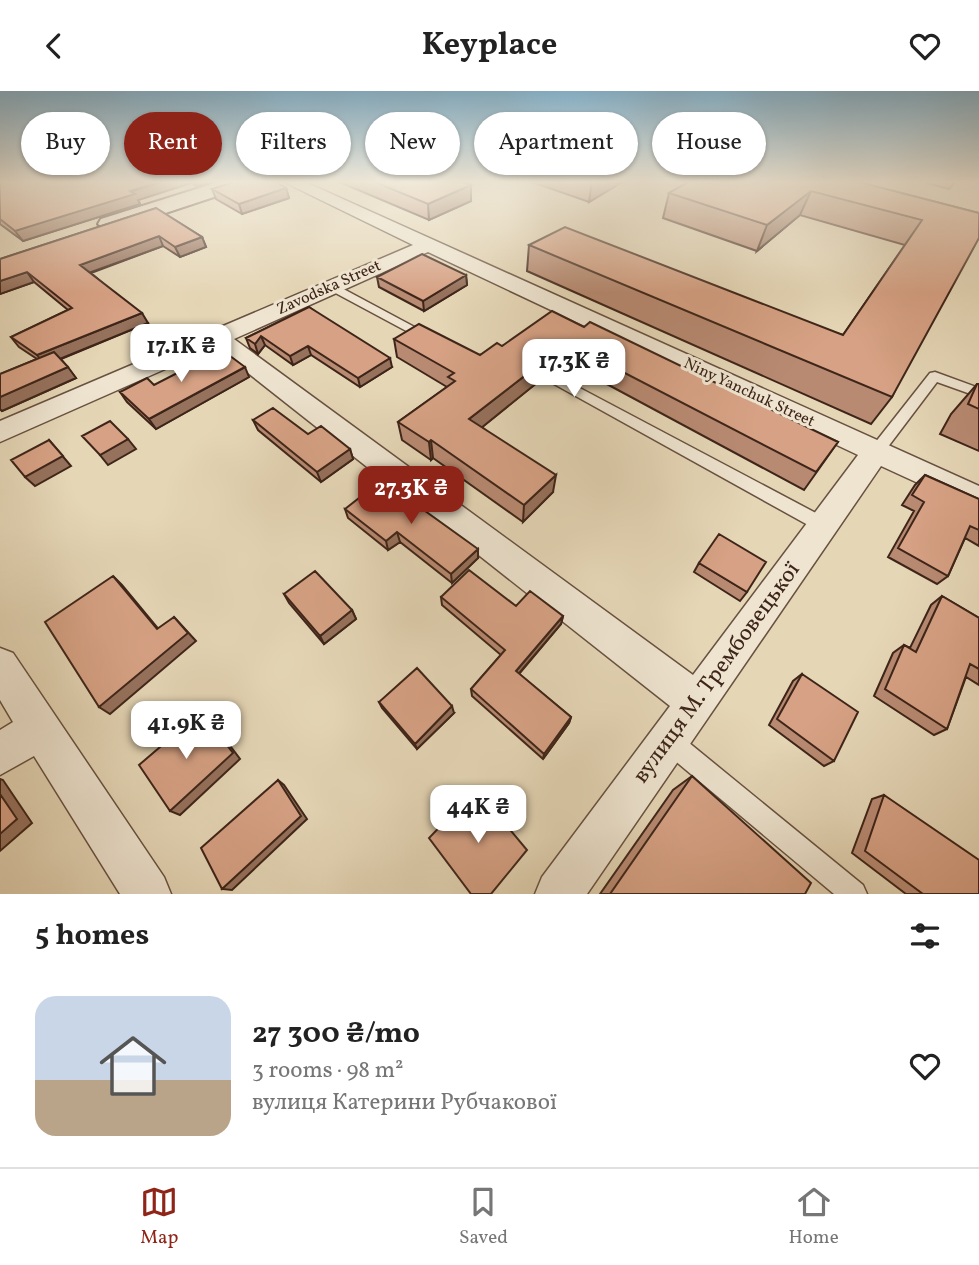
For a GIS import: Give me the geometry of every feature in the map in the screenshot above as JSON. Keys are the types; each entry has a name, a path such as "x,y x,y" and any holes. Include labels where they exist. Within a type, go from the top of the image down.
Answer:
{"street":[{"path":"89,230 125,218"},
{"name":"Niny Yanchuk Street","path":"371,218 979,499"},
{"name":"Zavodska Street","path":"0,432 428,245"},
{"path":"217,337 696,702"},
{"name":"вулиця М. Трембовецької","path":"559,894 876,452"},
{"path":"0,666 147,894"},
{"path":"0,754 40,728"}],"lane":[{"path":"332,287 441,344"},
{"path":"876,452 936,376 979,393"},
{"path":"559,381 823,525"},
{"path":"669,741 854,894"}],"building":[{"path":"0,218 56,218 15,231"},
{"path":"124,218 173,218 202,237 175,247 159,236 80,265 142,313 37,355 11,337 72,308 27,272 0,281 0,259"},
{"path":"747,218 775,218 767,225"},
{"path":"916,218 979,218 979,238 892,397 529,245 565,227 843,335 922,220"},
{"path":"422,254 466,275 423,301 377,277"},
{"path":"309,307 390,358 358,378 308,346 290,356 261,336 255,344 246,338"},
{"path":"552,311 584,327 590,322 838,442 816,472 567,343 469,419 556,475 524,505 431,440 429,442 398,422 455,381 448,377 454,373 394,339 419,324 480,355 497,343 502,346"},
{"path":"222,350 245,367 149,419 120,392 147,378 154,385"},
{"path":"54,352 68,367 0,397 0,374"},
{"path":"979,384 979,409 968,404"},
{"path":"273,408 308,434 321,426 350,449 317,472 253,420"},
{"path":"110,421 128,439 100,455 82,436"},
{"path":"49,440 63,456 25,477 11,460"},
{"path":"925,475 979,499 979,530 970,526 948,576 898,548 924,502 912,495"},
{"path":"382,480 478,549 451,574 397,532 386,541 345,509"},
{"path":"719,534 766,562 747,592 699,563"},
{"path":"469,570 516,606 530,591 563,616 516,671 571,717 544,754 471,689 505,650 441,597"},
{"path":"315,571 352,610 320,636 284,594"},
{"path":"113,576 157,629 174,617 188,633 99,707 45,622"},
{"path":"942,596 979,618 979,669 970,664 947,729 885,689 904,645 916,652"},
{"path":"417,668 452,706 415,744 379,702"},
{"path":"802,674 858,712 834,761 777,719"},
{"path":"201,712 233,753 170,811 139,765"},
{"path":"692,776 811,883 805,894 610,894"},
{"path":"278,780 301,816 222,889 201,848"},
{"path":"476,789 527,850 491,894 471,894 429,838"},
{"path":"0,794 17,819 0,834"},
{"path":"884,795 979,860 979,894 923,894 865,851"}]}
